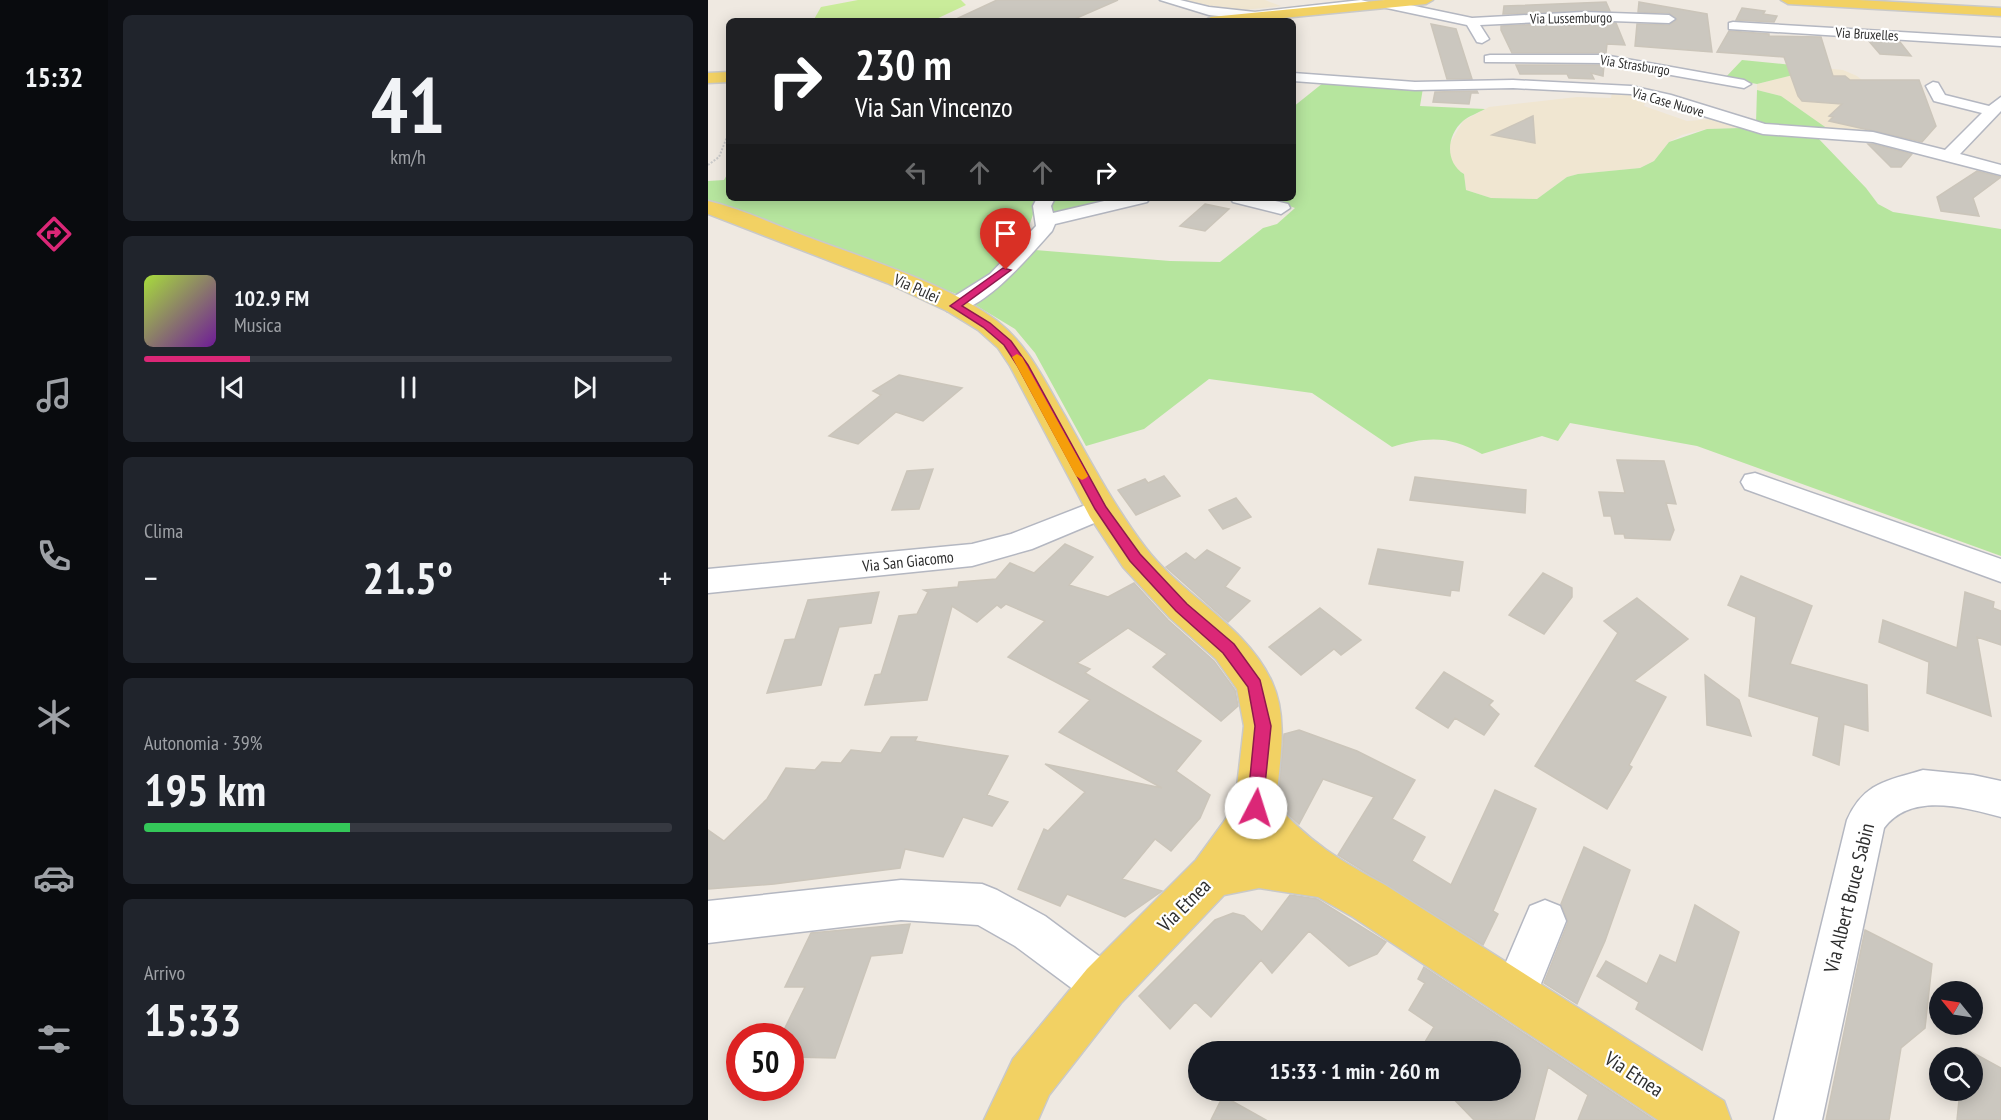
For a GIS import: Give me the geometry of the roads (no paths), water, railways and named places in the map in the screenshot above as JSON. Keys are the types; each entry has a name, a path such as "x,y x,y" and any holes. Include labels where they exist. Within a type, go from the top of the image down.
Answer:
{"main road":[{"path":"1249,17 1371,3 1426,0"},
{"path":"1788,0 2001,12"},
{"path":"708,78 726,77"},
{"name":"Via Pulei","path":"708,207 895,278 955,306 987,325 1007,343 1023,365 1101,509 1135,558 1182,608 1229,649 1255,685 1263,726 1256,808"},
{"path":"1212,876 1256,808 1276,837 1324,876"},
{"name":"Via Etnea","path":"1010,1120 1031,1077 1104,986 1212,876 1258,866 1324,876 1369,901 1705,1120"}],"street":[{"path":"1166,0 1209,11 1249,17 1261,6 1216,8 1189,0"},
{"path":"1304,0 1318,6"},
{"name":"Via Lussemburgo","path":"1249,17 1318,6 1371,3 1472,22 1583,16 1669,19"},
{"path":"1472,22 1497,78 1513,84"},
{"name":"Via Bruxelles","path":"1732,26 2001,42"},
{"name":"Via Strasburgo","path":"1490,59 1604,59 1743,84"},
{"name":"Via Case Nuove","path":"1296,77 1414,86 1513,84 1616,89 1661,97 1762,129 1873,137 2001,170"},
{"path":"1933,86 1939,98 1997,107"},
{"path":"1949,156 1997,107"},
{"path":"955,306 980,291 1016,261 1045,227 1046,220 1042,206 1044,201"},
{"path":"1046,220 1128,201"},
{"path":"1252,201 1281,208"},
{"path":"1755,482 2001,571"},
{"name":"Via San Giacomo","path":"708,581 972,555 1002,549 1039,537 1101,509"},
{"name":"Via Albert Bruce Sabin","path":"1798,1120 1866,819 1881,801 1923,787 1973,792 2001,799"},
{"path":"708,922 901,900 982,905 1030,931 1104,986"},
{"path":"1514,995 1545,921"}]}
